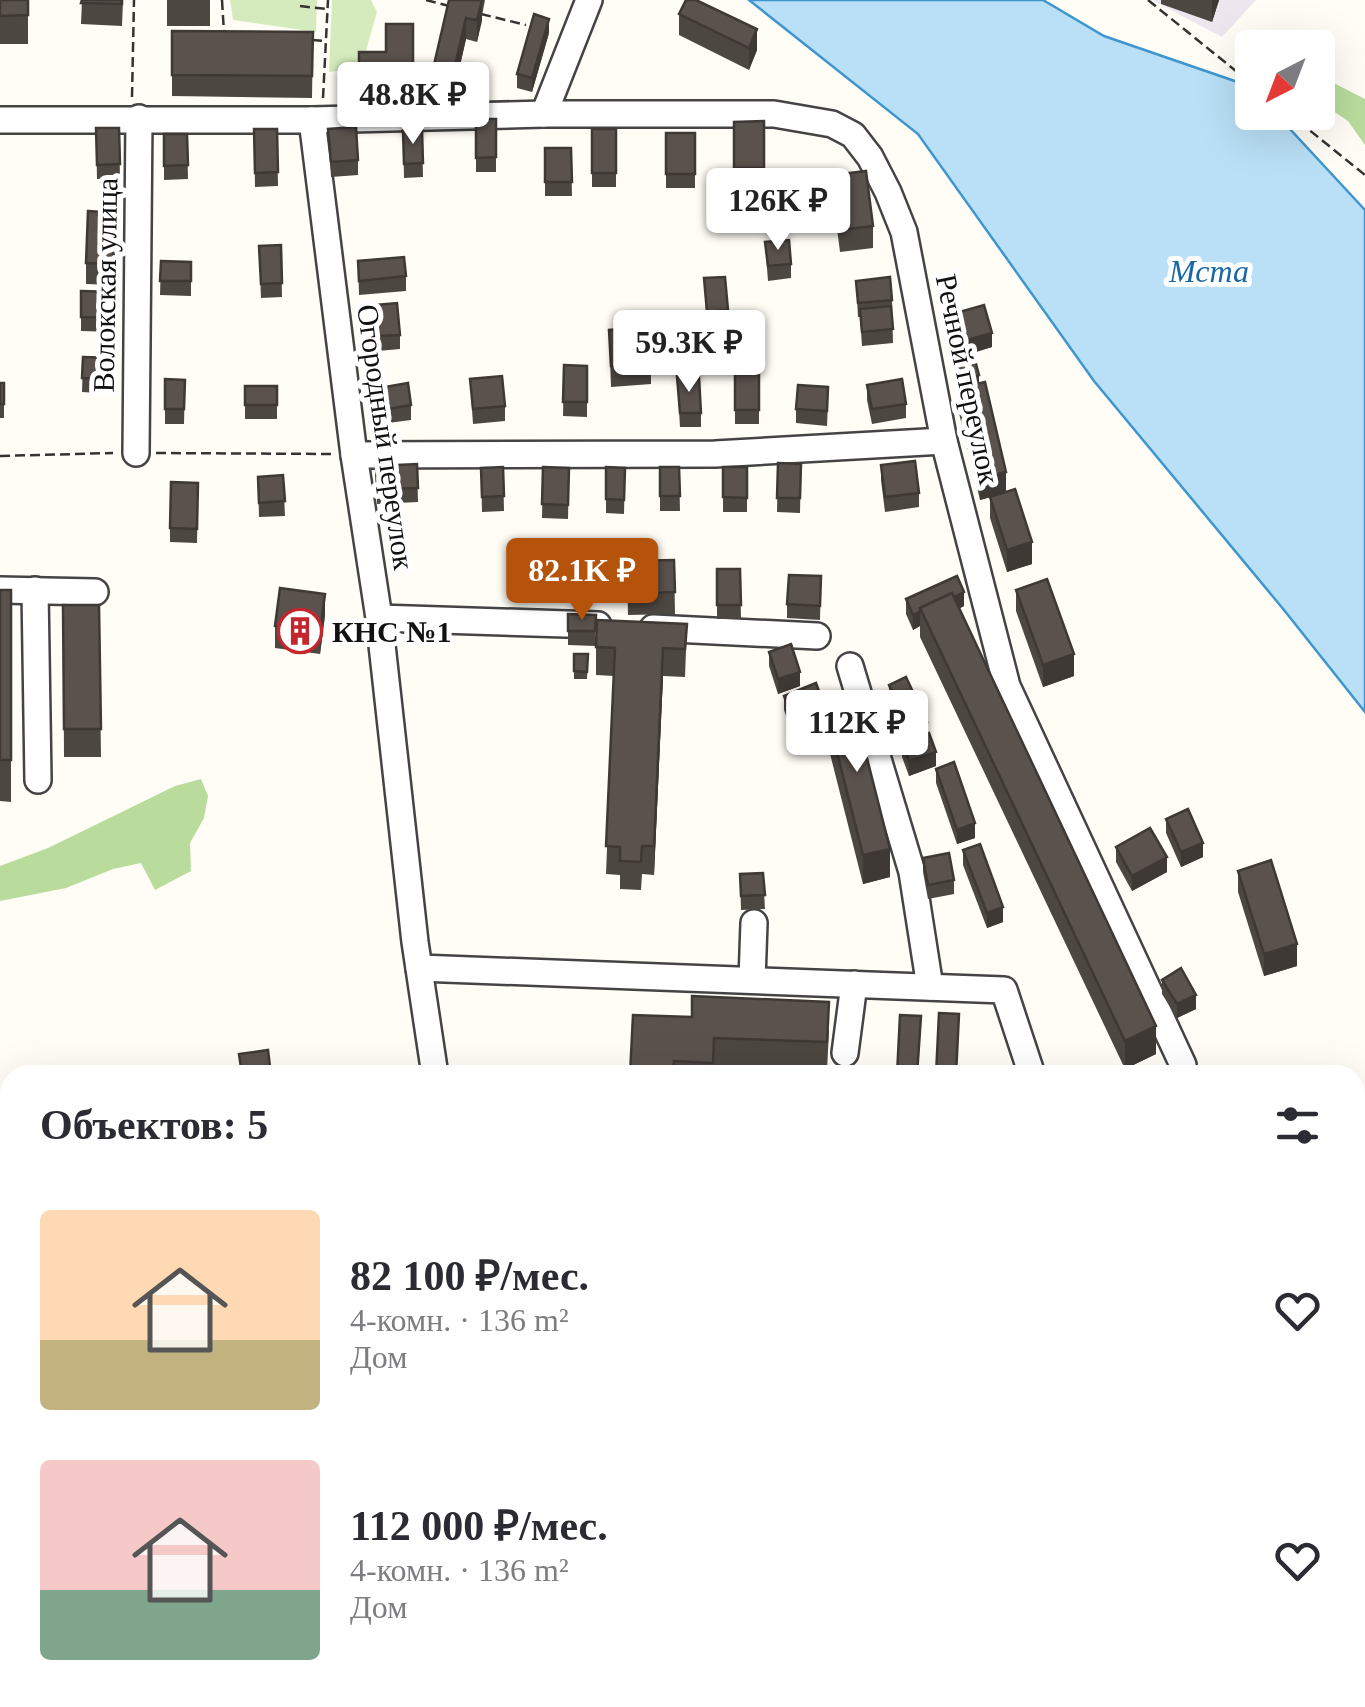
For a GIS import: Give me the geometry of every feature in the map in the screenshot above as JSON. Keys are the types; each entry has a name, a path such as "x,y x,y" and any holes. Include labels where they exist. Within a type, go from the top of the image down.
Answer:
{"street":[{"path":"544,114 589,0"},
{"name":"Речной переулок","path":"0,120 774,114 832,124 853,135 870,157 904,232 944,441 1008,686 1183,1065"},
{"name":"Волокская улица","path":"135,118 136,453"},
{"name":"Огородный переулок","path":"318,120 354,454 434,1065"},
{"path":"354,454 715,454 944,441"},
{"path":"0,590 95,592"},
{"path":"35,590 38,780"},
{"path":"378,618 816,636"},
{"path":"850,666 912,872 930,987"},
{"path":"752,980 754,922"},
{"path":"419,968 1004,990 1029,1065"},
{"path":"844,1053 854,984"},
{"path":"1015,1065 1018,1033"}],"path":[{"path":"134,0 135,118"},
{"path":"222,0 223,32"},
{"path":"318,120 328,0"},
{"path":"426,0 459,8"},
{"path":"1148,0 1235,70"},
{"path":"300,6 327,10"},
{"path":"476,13 526,26"},
{"path":"308,39 325,40"},
{"path":"1310,130 1365,175"},
{"path":"0,456 354,454"}],"shaded area":[{"path":"1152,0 1256,0 1222,37"}],"green space":[{"path":"230,0 317,0 316,32 233,20"},
{"path":"332,0 371,0 377,12 361,68 329,72"},
{"path":"1335,84 1365,99 1365,145 1348,121 1335,112"},
{"path":"201,779 208,796 204,818 190,843 191,871 155,890 141,863 113,869 66,888 0,901 0,866 48,848 175,786"}],"water":[{"name":"Мста","path":"749,0 1043,0 1104,36 1235,81 1235,130 1291,130 1365,210 1365,712 1094,381 918,134"}],"building":[{"path":"0,0 28,0 28,15 0,16"},
{"path":"122,0 122,4 81,3"},
{"path":"449,0 482,0 477,20 466,18 453,74 433,69"},
{"path":"686,0 696,0 757,29 749,48 679,14"},
{"path":"534,14 549,19 532,78 517,74"},
{"path":"386,24 413,24 413,70 359,70 359,52 386,52"},
{"path":"172,31 313,32 312,76 172,75"},
{"path":"476,119 496,119 496,157 476,158"},
{"path":"764,121 764,168 734,168 734,122"},
{"path":"356,127 358,160 331,162 328,129"},
{"path":"96,128 119,128 120,164 97,165"},
{"path":"254,129 277,129 278,172 255,173"},
{"path":"592,129 616,129 616,173 592,173"},
{"path":"403,130 422,130 423,163 404,164"},
{"path":"666,133 695,133 695,174 666,174"},
{"path":"164,134 187,134 188,165 164,166"},
{"path":"545,148 571,148 572,182 545,182"},
{"path":"866,171 873,226 840,230 833,175"},
{"path":"88,211 116,213 113,264 86,263"},
{"path":"789,240 791,264 768,266 765,242"},
{"path":"281,245 282,283 261,284 259,246"},
{"path":"404,257 406,276 359,281 358,261"},
{"path":"161,261 191,262 191,281 160,281"},
{"path":"725,277 728,310 707,312 704,278"},
{"path":"890,277 892,300 858,303 856,281"},
{"path":"81,291 116,292 115,318 81,317"},
{"path":"397,303 400,335 378,336 376,305"},
{"path":"984,305 992,333 953,344 945,316"},
{"path":"891,306 893,329 862,332 860,309"},
{"path":"649,327 651,363 611,366 609,330"},
{"path":"971,345 979,375 960,380 952,350"},
{"path":"83,357 115,358 114,379 82,378"},
{"path":"564,365 587,366 587,402 563,402"},
{"path":"735,374 759,374 759,410 735,410"},
{"path":"502,376 505,406 473,409 470,379"},
{"path":"677,376 699,377 701,413 680,413"},
{"path":"165,379 185,380 184,409 165,409"},
{"path":"902,379 906,404 872,409 867,385"},
{"path":"985,382 1006,472 980,478 958,388"},
{"path":"0,383 4,383 4,404 0,404"},
{"path":"408,383 411,405 388,409 385,387"},
{"path":"798,385 828,387 827,411 796,409"},
{"path":"245,386 277,386 277,405 245,405"},
{"path":"915,461 919,493 885,497 881,465"},
{"path":"778,463 801,464 800,498 777,498"},
{"path":"417,464 418,488 377,489 376,466"},
{"path":"503,467 504,496 482,497 481,468"},
{"path":"543,467 569,468 568,505 542,504"},
{"path":"606,467 625,468 624,500 606,499"},
{"path":"660,467 679,467 680,496 660,496"},
{"path":"723,467 747,467 747,498 723,497"},
{"path":"283,475 285,501 259,503 258,477"},
{"path":"171,482 198,483 197,529 170,528"},
{"path":"1015,489 1032,542 1007,550 990,497"},
{"path":"674,560 675,592 628,594 627,561"},
{"path":"717,569 740,569 741,605 717,605"},
{"path":"789,575 821,576 820,606 787,604"},
{"path":"957,576 964,592 954,597 952,593 913,615 906,599"},
{"path":"1047,579 1074,654 1043,665 1016,590"},
{"path":"280,588 325,594 320,632 275,626"},
{"path":"0,590 11,590 11,760 0,760"},
{"path":"952,593 1156,1026 1125,1041 920,608"},
{"path":"63,605 99,605 101,729 64,729"},
{"path":"568,614 596,615 595,631 568,631"},
{"path":"597,620 687,624 685,649 663,648 654,846 642,846 641,862 620,861 620,847 606,846 615,648 596,647"},
{"path":"791,644 800,672 778,679 769,652"},
{"path":"574,654 588,654 587,672 574,671"},
{"path":"906,677 927,722 909,730 889,685"},
{"path":"816,683 824,705 792,717 784,696"},
{"path":"851,695 890,849 863,855 824,701"},
{"path":"929,733 936,752 909,761 902,743"},
{"path":"954,762 975,823 957,830 936,769"},
{"path":"1188,809 1203,843 1181,852 1166,819"},
{"path":"1150,828 1167,857 1132,876 1116,847"},
{"path":"980,844 1003,907 987,913 963,850"},
{"path":"949,853 954,880 928,885 923,858"},
{"path":"1271,860 1297,944 1264,954 1238,871"},
{"path":"763,873 765,895 741,896 740,874"},
{"path":"1181,968 1196,995 1177,1004 1162,980"},
{"path":"692,996 829,1002 827,1042 714,1038 713,1063 630,1065 633,1015 692,1017"},
{"path":"939,1013 959,1014 956,1065 936,1065"},
{"path":"900,1015 921,1016 918,1065 898,1065"},
{"path":"268,1050 270,1065 241,1065 239,1054"}],"place":[{"name":"КНС №1","path":"300,631"}]}
